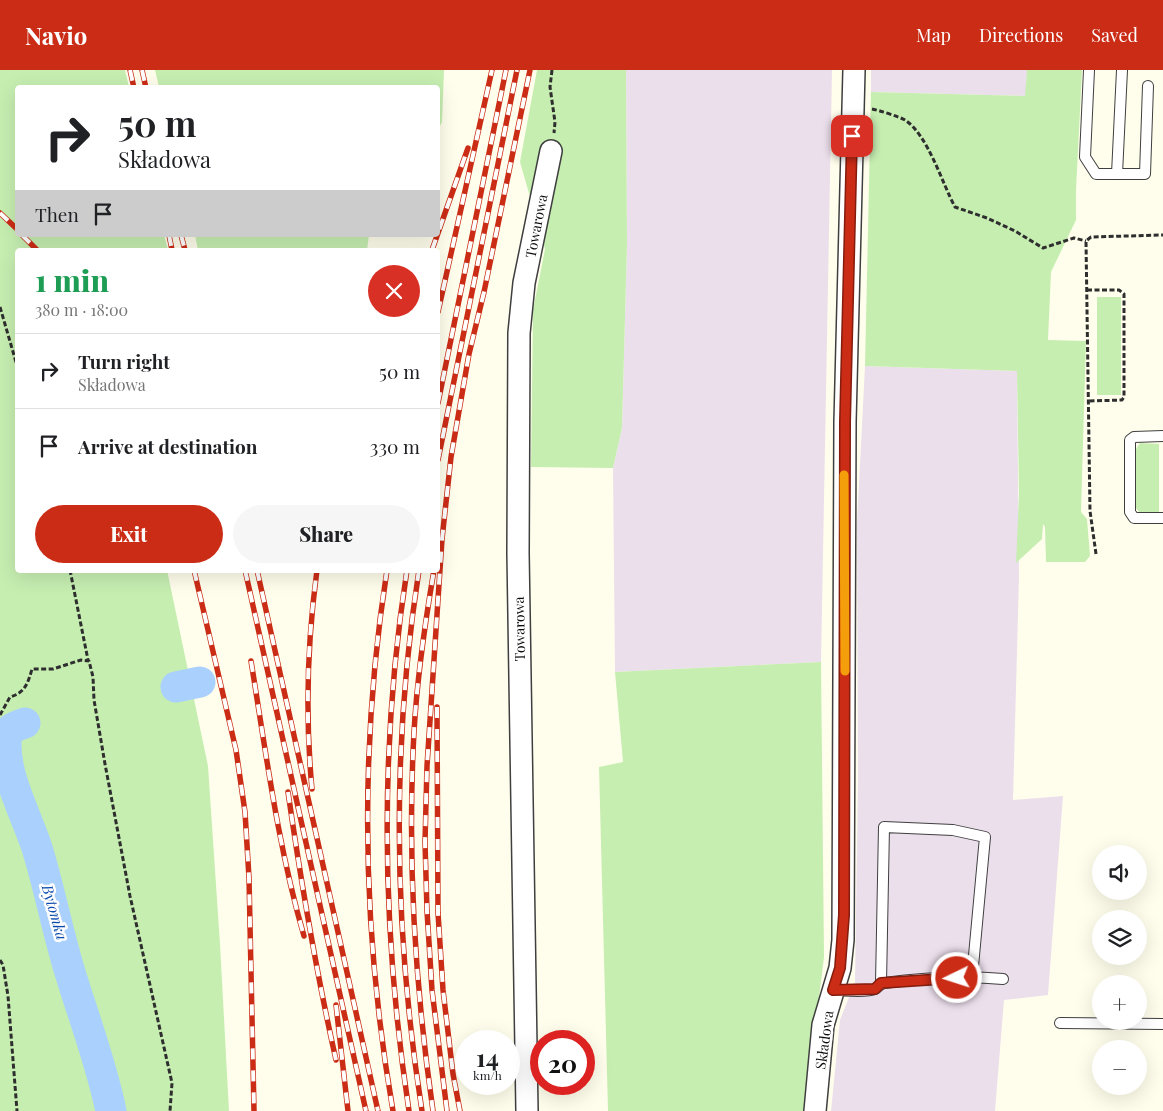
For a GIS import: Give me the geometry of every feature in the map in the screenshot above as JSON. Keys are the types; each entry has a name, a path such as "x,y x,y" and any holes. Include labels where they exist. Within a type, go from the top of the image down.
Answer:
{"street":[{"name":"Składowa","path":"815,1111 823,1025 840,968 844,915 844,431 854,70"},
{"name":"Towarowa","path":"528,1111 518,553 519,333 524,283 551,150"}],"lane":[{"path":"1089,70 1085,157 1096,174 1145,174 1148,86"},
{"path":"1117,174 1122,70"},
{"path":"1163,436 1134,437 1130,440 1130,512 1134,518 1163,518"},
{"path":"881,983 884,827 953,830 985,837 972,977"},
{"path":"833,990 875,989 881,983 972,977 1003,979"},
{"path":"1060,1023 1163,1024"}],"path":[{"path":"551,150 555,122 550,87 552,70"},
{"path":"869,108 904,119 917,132 934,162 955,207 987,218 1015,231 1043,248 1074,238 1086,242"},
{"path":"1096,554 1090,511 1086,242 1091,236 1163,235"},
{"path":"1087,290 1119,290 1124,294 1124,398 1122,400 1088,401"},
{"path":"0,307 15,359"},
{"path":"71,573 88,660 94,677 94,700 104,764 128,887 172,1083 170,1111"},
{"path":"0,715 10,697 19,694 26,688 32,669 53,669 88,660"},
{"path":"0,960 3,964 8,996 17,1111"}],"shaded area":[{"path":"626,70 832,70 821,662 615,672 613,468 622,428 627,245"},
{"path":"871,70 1027,70 1026,96 871,92"},
{"path":"865,366 1017,371 1019,577 1013,800 1063,796 1048,995 1004,1000 995,1111 831,1111 840,1020 855,982 858,779 857,523"}],"green space":[{"path":"0,70 125,70 129,85 15,85 15,237 165,237 167,248 15,248 15,573 168,573 208,766 229,1111 0,1111"},
{"path":"155,70 444,70 442,122 440,126 440,85 159,85"},
{"path":"537,70 626,70 627,245 622,428 613,468 531,467 533,310 545,249 520,162"},
{"path":"1027,70 1082,70 1076,220 1051,272 1048,340 1086,341 1081,512 1087,519 1090,556 1085,562 1046,562 1045,527 1043,524 1042,539 1016,563 1019,495 1017,371 865,366 871,92 1025,96"},
{"path":"195,237 369,237 367,248 198,248"},
{"path":"1097,297 1121,297 1121,395 1097,395"},
{"path":"1140,443 1159,444 1159,514 1140,513 1136,508 1136,449"},
{"path":"821,662 824,957 805,1111 608,1111 599,767 623,762 615,672"}],"waterway":[{"name":"Bytomka","path":"176,687 200,682"},
{"name":"Bytomka","path":"25,723 14,727 8,734 6,742 9,769 12,782 37,848 74,987 97,1057 111,1111"}],"railway":[{"path":"130,70 133,85"},
{"path":"142,70 145,85"},
{"path":"440,303 492,70"},
{"path":"440,393 506,70"},
{"path":"440,450 517,70"},
{"path":"440,569 451,457 469,354 484,292 530,70"},
{"path":"440,227 468,148"},
{"path":"0,213 15,227"},
{"path":"24,237 35,248"},
{"path":"169,237 172,248"},
{"path":"182,237 184,248"},
{"path":"433,248 437,237"},
{"path":"195,573 236,750 245,812 249,878 254,1111"},
{"path":"246,573 366,1111"},
{"path":"258,573 378,1111"},
{"path":"312,789 308,734 308,680 317,573"},
{"path":"387,573 378,637 372,705 368,773 368,841 375,976 393,1111"},
{"path":"407,573 398,637 392,705 387,841 393,977 409,1111"},
{"path":"419,573 410,637 404,705 399,841 406,977 422,1111"},
{"path":"433,1111 417,970 411,827 417,691 434,573"},
{"path":"440,573 427,766 425,842 432,990 447,1111"},
{"path":"251,661 280,834 304,936"},
{"path":"437,707 438,913 443,990 453,1074 460,1111"},
{"path":"288,792 309,926 336,1060"},
{"path":"336,1005 348,1111"}],"slow traffic":[{"path":"844,475 845,671"}],"route":[{"path":"852,136 844,497 844,915 840,968 833,990 875,989 881,983 957,978"}]}
